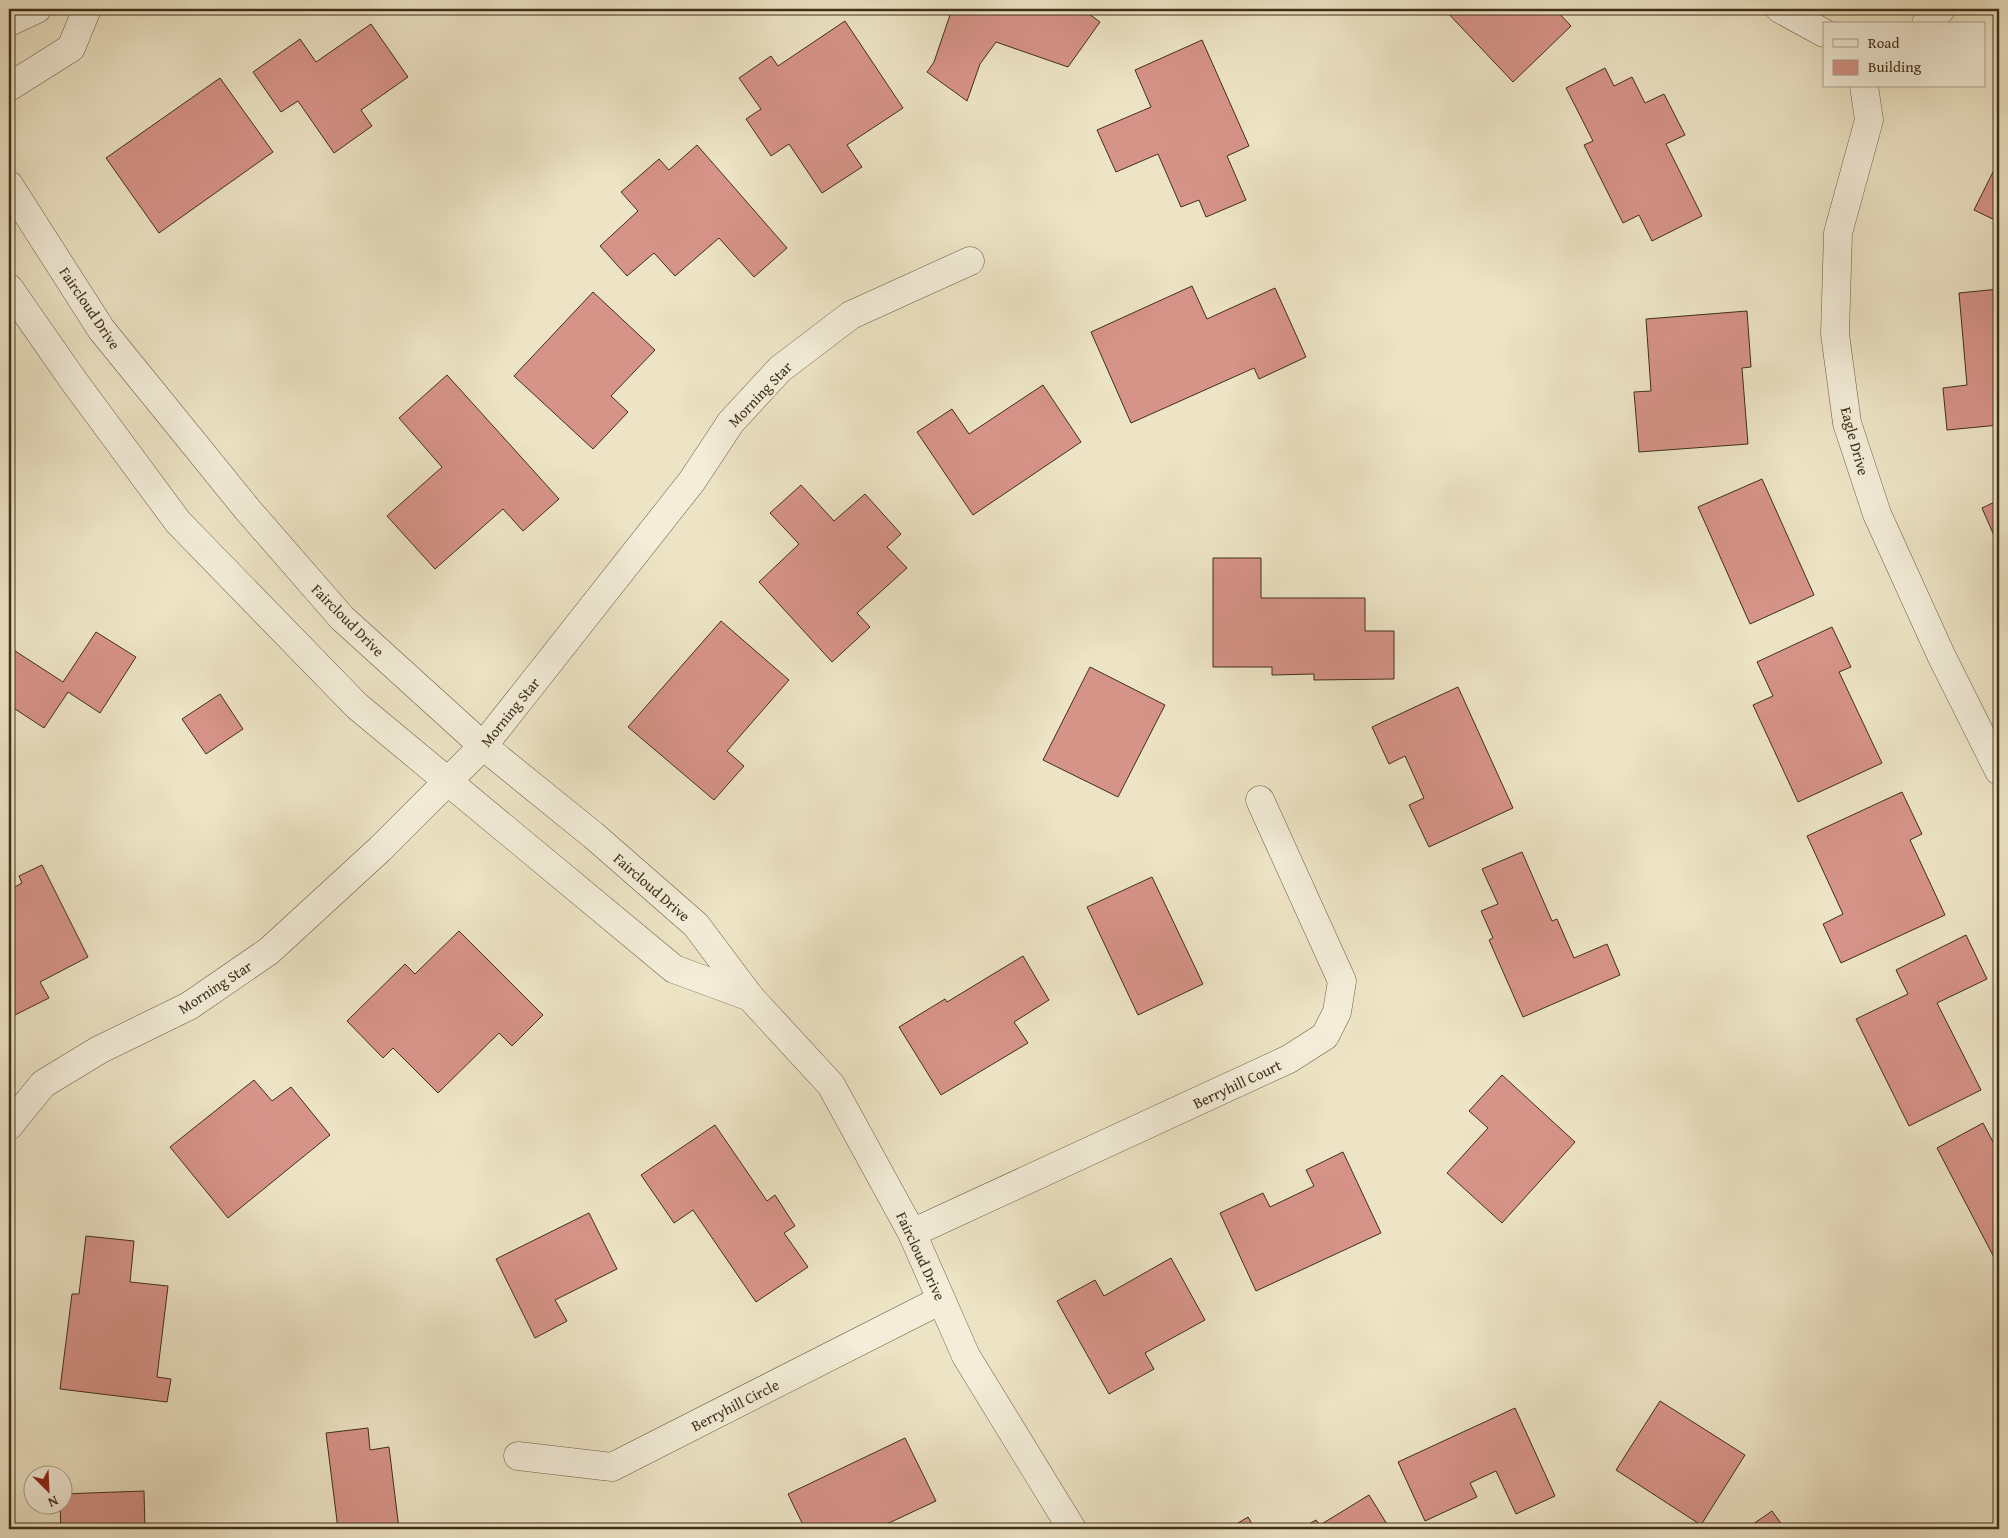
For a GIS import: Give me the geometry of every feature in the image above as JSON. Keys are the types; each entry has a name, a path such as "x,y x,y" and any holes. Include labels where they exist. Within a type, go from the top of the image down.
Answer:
{"street":[{"path":"9,22 37,9"},
{"path":"9,87 71,48 87,9"},
{"path":"1780,9 1823,32"},
{"path":"1928,22 1941,9"},
{"name":"Eagle Drive","path":"1864,88 1869,120 1838,233 1836,334 1847,423 1877,514 1941,656 1999,771"},
{"name":"Faircloud Drive","path":"9,185 101,329 248,509 342,618 483,746 593,835 696,925 750,997 831,1085 912,1233 966,1356 1072,1529"},
{"name":"Morning Star","path":"9,1126 43,1084 99,1050 189,1006 269,951 380,850 483,746 692,481 730,422 780,369 851,315 970,261"},
{"name":"Faircloud Drive","path":"9,288 73,380 178,522 357,706 674,969 750,997"},
{"name":"Berryhill Court","path":"912,1233 1289,1059 1325,1036 1337,1012 1342,980 1260,800"},
{"name":"Berryhill Circle","path":"518,1456 612,1467 941,1300"}],"building":[{"path":"952,9 1086,9 1085,11 1100,22 1068,67 996,42 980,64 967,101 927,72 934,62"},
{"path":"1444,9 1555,9 1571,26 1513,82"},
{"path":"845,21 903,108 847,145 862,167 822,193 789,144 771,156 746,119 761,109 739,78 771,56 778,66"},
{"path":"371,24 408,77 361,110 372,126 334,153 298,101 281,112 253,72 300,39 316,62"},
{"path":"1202,40 1249,146 1227,156 1246,200 1206,217 1199,200 1181,207 1158,154 1116,172 1097,130 1151,107 1135,70"},
{"path":"1605,68 1614,86 1632,77 1645,103 1664,94 1685,135 1666,144 1702,216 1652,241 1639,215 1623,223 1584,145 1593,141 1566,88"},
{"path":"220,78 273,152 159,233 106,158"},
{"path":"697,145 787,248 754,277 719,238 675,276 654,253 627,276 600,246 638,211 621,192 659,159 669,170"},
{"path":"1993,172 1999,175 1999,222 1974,210"},
{"path":"1192,286 1207,319 1275,288 1306,357 1259,379 1254,368 1131,423 1091,332"},
{"path":"1999,289 1999,425 1947,430 1943,388 1967,385 1959,293"},
{"path":"593,292 655,350 611,396 628,412 593,449 514,376"},
{"path":"1747,311 1751,367 1742,368 1748,444 1639,452 1634,392 1651,391 1646,319"},
{"path":"447,375 559,499 523,531 503,509 435,569 387,516 442,467 399,418"},
{"path":"1043,385 1081,442 973,515 917,432 952,409 969,434"},
{"path":"1762,479 1814,595 1750,624 1698,507"},
{"path":"801,485 834,521 865,494 901,534 887,547 907,568 857,613 870,627 832,662 759,582 799,544 770,513"},
{"path":"1999,500 1999,547 1982,508"},
{"path":"1213,558 1261,558 1261,598 1365,598 1365,631 1394,631 1394,679 1314,680 1314,674 1272,675 1272,667 1213,667"},
{"path":"721,621 789,680 727,751 744,766 714,800 628,727"},
{"path":"1832,627 1851,667 1839,672 1882,763 1798,802 1753,705 1773,696 1757,662"},
{"path":"96,632 136,657 100,713 68,692 44,728 9,705 9,647 63,682"},
{"path":"1090,667 1165,705 1118,797 1043,760"},
{"path":"1458,687 1513,808 1429,847 1409,805 1424,798 1405,756 1389,764 1372,727"},
{"path":"220,694 243,729 206,754 182,719"},
{"path":"1902,792 1922,834 1910,840 1945,915 1841,963 1823,924 1843,914 1807,836"},
{"path":"1522,852 1552,921 1557,919 1574,958 1607,944 1620,975 1523,1017 1489,940 1493,938 1481,911 1498,904 1482,869"},
{"path":"42,865 88,957 40,982 49,998 9,1018 9,890 22,883 19,876"},
{"path":"1152,877 1203,984 1138,1015 1087,907"},
{"path":"459,931 543,1015 512,1046 499,1033 438,1093 393,1048 383,1058 347,1021 405,964 415,974"},
{"path":"1966,935 1987,979 1937,1003 1981,1090 1909,1126 1856,1019 1908,994 1896,970"},
{"path":"1023,956 1049,1000 1014,1022 1028,1043 941,1095 899,1027 945,999 947,1002"},
{"path":"1502,1075 1575,1142 1502,1223 1447,1173 1488,1128 1469,1111"},
{"path":"254,1080 272,1101 291,1087 330,1135 228,1218 170,1147"},
{"path":"1983,1123 1999,1153 1999,1267 1937,1148"},
{"path":"715,1125 767,1201 775,1195 795,1226 784,1233 808,1267 756,1302 693,1210 674,1223 641,1175"},
{"path":"1343,1152 1381,1233 1256,1291 1220,1213 1263,1193 1270,1207 1314,1186 1306,1170"},
{"path":"589,1213 617,1269 555,1300 567,1321 535,1338 496,1259"},
{"path":"86,1236 134,1241 130,1282 168,1286 157,1377 171,1379 167,1402 60,1389 72,1294 79,1294"},
{"path":"1171,1258 1205,1320 1145,1353 1154,1369 1109,1394 1057,1301 1095,1280 1104,1296"},
{"path":"1660,1401 1745,1455 1701,1525 1616,1470"},
{"path":"1515,1408 1555,1496 1516,1514 1496,1471 1470,1483 1477,1497 1425,1521 1398,1462"},
{"path":"368,1428 370,1450 389,1447 399,1529 338,1529 326,1433"},
{"path":"905,1438 936,1501 876,1529 805,1529 788,1494"},
{"path":"144,1491 145,1529 61,1529 60,1516 72,1516 72,1494"},
{"path":"1369,1495 1390,1529 1300,1529 1316,1520 1320,1525"},
{"path":"1772,1511 1785,1529 1746,1529"},
{"path":"1248,1517 1255,1529 1228,1529"}]}
